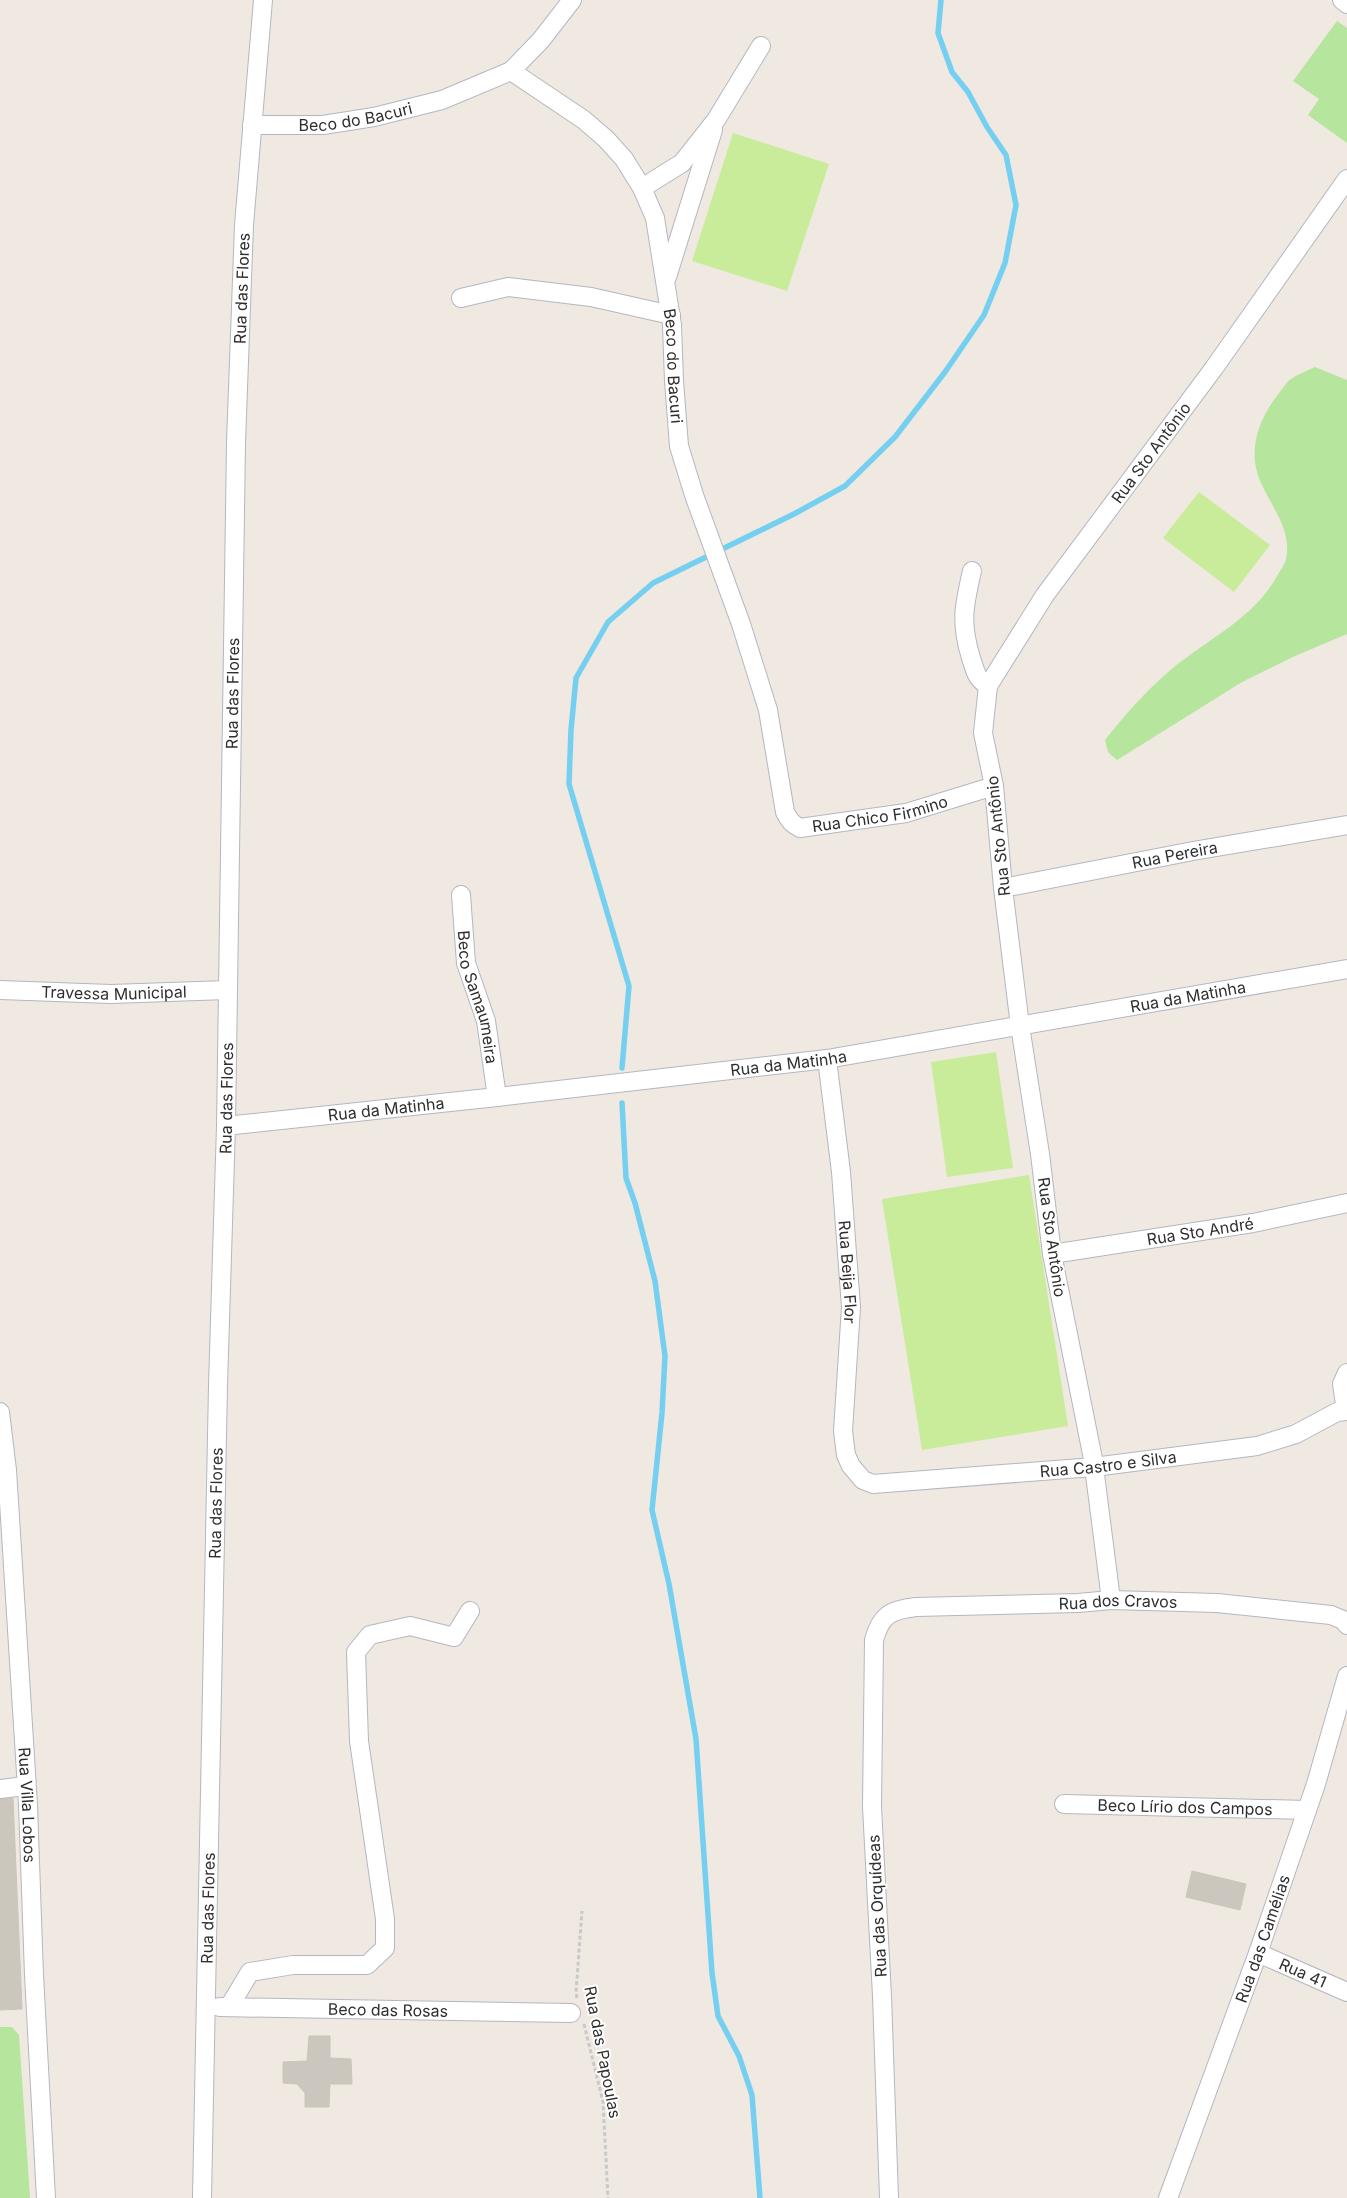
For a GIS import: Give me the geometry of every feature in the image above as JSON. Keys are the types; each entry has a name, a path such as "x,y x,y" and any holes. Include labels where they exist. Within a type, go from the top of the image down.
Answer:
{"street":[{"name":"Rua das Flores","path":"202,2198 218,1385 226,1126 236,433 244,225 263,0"},
{"name":"Beco do Bacuri","path":"252,125 323,125 374,117 442,100 511,71 540,40 572,0"},
{"path":"1342,0 1347,4"},
{"path":"642,188 682,163 716,120 761,46"},
{"name":"Beco do Bacuri","path":"511,71 577,115 606,140 624,160 642,188 655,218 671,315 679,446 694,496 741,624 768,710"},
{"path":"666,282 716,120"},
{"name":"Rua Sto Antônio","path":"1111,1600 1094,1467 1052,1254 1040,1154 1020,1026 1003,888 994,786 983,733 988,686 1045,595 1214,368 1347,179"},
{"path":"461,298 508,287 591,297 671,315"},
{"path":"972,571 966,598 964,636 978,679 988,686"},
{"name":"Rua Chico Firmino","path":"768,710 785,812 793,825 800,828 906,813 994,786"},
{"name":"Rua Pereira","path":"1003,888 1193,851 1347,825"},
{"name":"Beco Samaumeira","path":"461,895 466,964 486,1021 497,1097"},
{"name":"Rua da Matinha","path":"226,1126 827,1059 1347,969"},
{"name":"Travessa Municipal","path":"0,990 111,994 227,990"},
{"name":"Rua Beija Flor","path":"827,1059 840,1172 852,1307 843,1432 848,1461 863,1480"},
{"name":"Rua Sto André","path":"1052,1254 1253,1223 1347,1203"},
{"path":"1346,1411 1342,1384 1347,1373"},
{"name":"Rua Castro e Silva","path":"863,1480 873,1484 1094,1467 1257,1446 1296,1434 1337,1412 1346,1411"},
{"name":"Rua Villa Lobos","path":"0,1412 7,1470 7,1578 28,1805 34,1975 46,2198"},
{"name":"Rua dos Cravos","path":"885,1616 901,1609 916,1607 1078,1603 1111,1600 1217,1603 1331,1616 1343,1620 1347,1625"},
{"path":"229,2007 250,1972 293,1965 367,1965 385,1948 385,1919 359,1741 356,1652 370,1636 410,1626 454,1637 470,1611"},
{"name":"Rua das Orquídeas","path":"885,1616 878,1627 874,1640 872,1807 882,1996 889,2198"},
{"name":"Rua das Camélias","path":"1168,2198 1258,1953 1306,1810 1347,1676"},
{"path":"0,1789 26,1786"},
{"name":"Beco Lírio dos Campos","path":"1064,1804 1306,1810"},
{"name":"Rua 41","path":"1258,1953 1347,1992"},
{"name":"Beco das Rosas","path":"205,2006 577,2011"},
{"path":"889,2198 900,2198"}],"path":[{"name":"Rua das Papoulas","path":"582,1911 576,1992 577,2011 603,2102 608,2198"}],"green space":[{"path":"1337,21 1347,28 1347,143 1308,115 1319,99 1293,81"},
{"path":"733,133 829,164 787,291 692,261"},
{"path":"1315,367 1347,380 1347,634 1295,656 1242,682 1117,760 1108,752 1105,740 1119,722 1167,673 1227,629 1255,605 1284,565 1287,549 1284,530 1257,473 1255,449 1260,425 1272,403 1289,380"},
{"path":"1199,492 1270,545 1234,592 1163,538"},
{"path":"996,1052 1013,1168 947,1177 931,1062"},
{"path":"1029,1175 1068,1426 922,1450 882,1199"},
{"path":"0,2027 12,2027 19,2035 30,2198 0,2198"}],"building":[{"path":"13,1798 22,2009 0,2010 0,1799"},
{"path":"1192,1871 1246,1884 1240,1910 1186,1897"},
{"path":"309,2036 330,2036 330,2058 351,2059 352,2084 330,2084 329,2107 305,2107 305,2093 297,2084 283,2083 283,2062 307,2061"}],"waterway":[{"path":"622,1068 629,986 569,784 571,730 576,678 608,622 653,583 794,514 845,486 895,437 945,372 984,315 1005,263 1016,205 1006,155 987,127 968,92 952,72 938,33 941,0"},
{"path":"622,1103 626,1178 635,1203 655,1281 665,1356 662,1413 652,1510 669,1584 696,1739 712,1973 718,2016 739,2056 752,2095 760,2198"}]}
